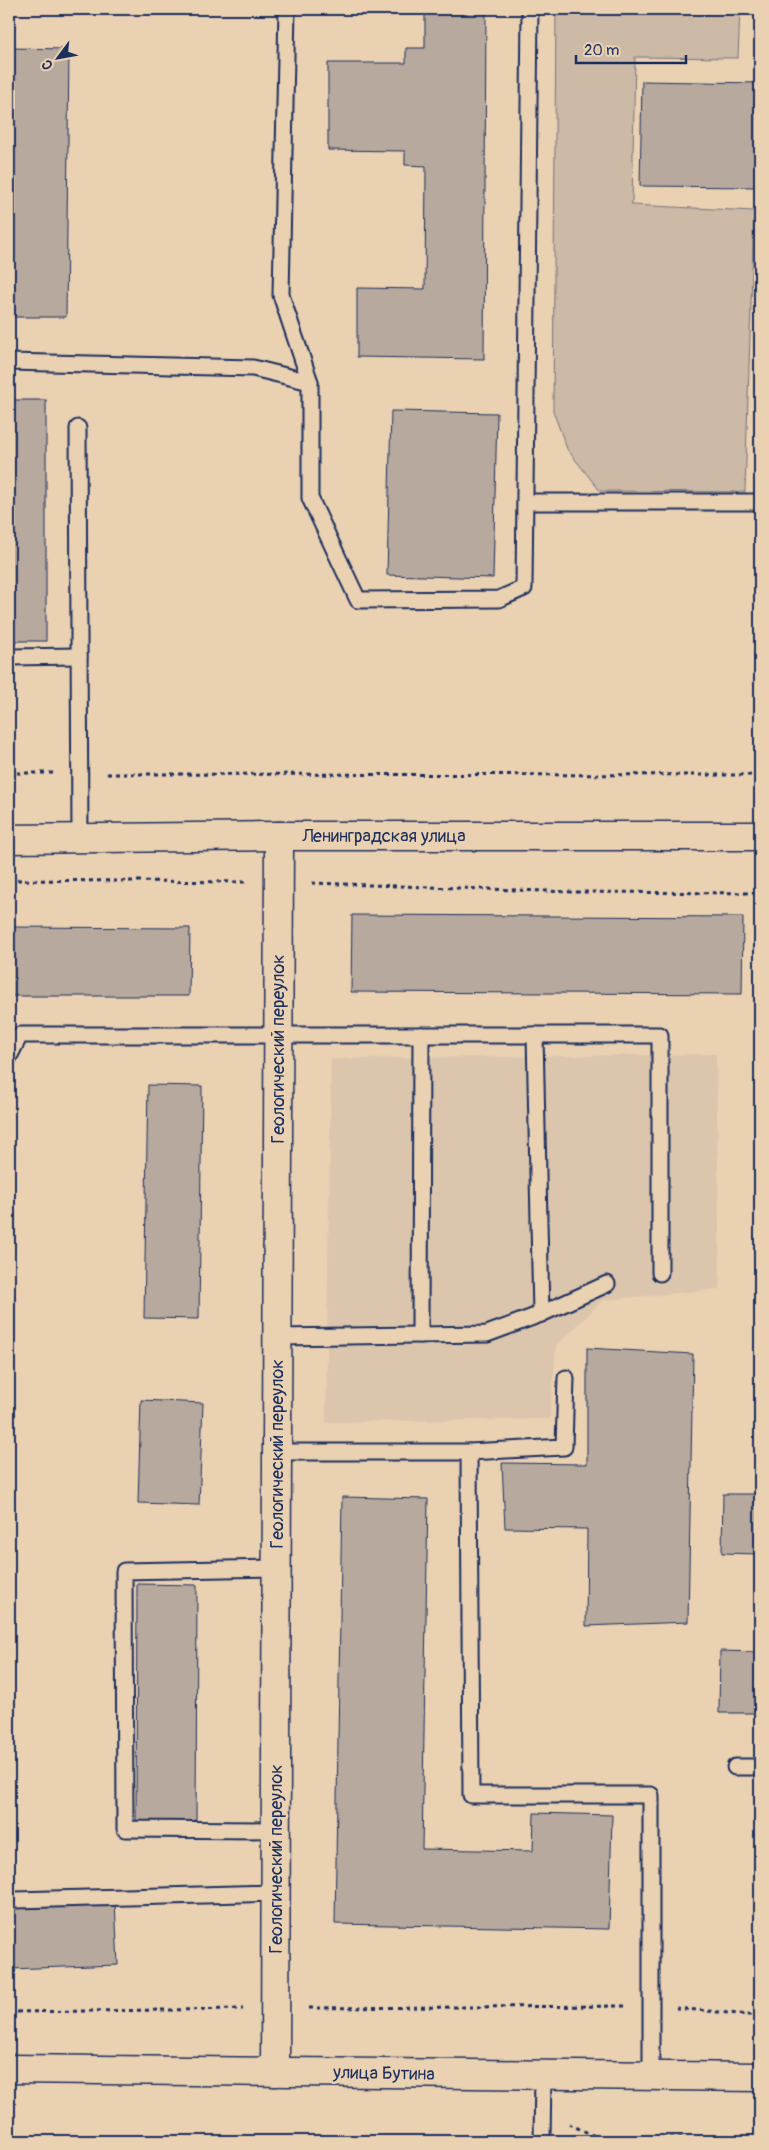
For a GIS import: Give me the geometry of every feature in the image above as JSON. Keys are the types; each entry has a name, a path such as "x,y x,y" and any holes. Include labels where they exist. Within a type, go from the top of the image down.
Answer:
{"street":[{"name":"Ленинградская улица","path":"9,839 279,836 760,836"},
{"name":"Геологический переулок","path":"275,2072 279,836"},
{"name":"улица Бутина","path":"9,2069 760,2076"}],"lane":[{"path":"287,9 280,295 310,382 310,498 358,600 499,599 524,588 530,9"},
{"path":"9,362 253,368 310,382"},
{"path":"78,428 80,838"},
{"path":"524,502 760,502"},
{"path":"9,657 79,656"},
{"path":"420,1335 421,1034"},
{"path":"9,1058 20,1035 660,1035 660,1274"},
{"path":"535,1035 541,1314"},
{"path":"278,1337 487,1334 541,1314 607,1284"},
{"path":"277,1452 469,1452 564,1447 566,1378"},
{"path":"469,1452 471,1795 651,1796 651,2076"},
{"path":"276,1830 125,1829 124,1571 277,1568"},
{"path":"735,1768 760,1768"},
{"path":"15,1900 276,1893"},
{"path":"542,2141 543,2075"}],"path":[{"path":"9,773 760,775"},
{"path":"9,880 279,882 574,892 760,893"},
{"path":"9,2012 275,2008 651,2006 760,2016"},
{"path":"543,2121 566,2123 597,2137 760,2139"}],"shaded area":[{"path":"556,9 740,9 738,58 635,57 632,205 754,211 745,492 600,491 567,449 553,411"},
{"path":"716,1054 720,1289 603,1300 556,1346 550,1419 326,1422 331,1059"}],"building":[{"path":"425,9 486,9 484,359 357,357 357,288 425,289 426,166 405,165 405,151 328,150 328,63 406,63 406,48 425,48"},
{"path":"9,48 69,49 66,317 9,317 9,230 12,230 13,122 9,122"},
{"path":"642,81 760,83 760,187 640,186"},
{"path":"9,400 46,400 46,641 9,641"},
{"path":"391,411 497,413 493,578 387,575"},
{"path":"352,915 743,917 742,994 351,992"},
{"path":"9,927 190,928 189,996 9,996"},
{"path":"148,1085 202,1086 199,1319 144,1318"},
{"path":"587,1348 693,1354 688,1622 586,1626 587,1529 505,1528 502,1463 587,1464"},
{"path":"141,1400 203,1403 199,1505 138,1503"},
{"path":"723,1494 760,1494 760,1554 722,1553"},
{"path":"342,1497 428,1499 422,1849 533,1851 534,1813 612,1815 609,1929 335,1924"},
{"path":"137,1584 197,1585 196,1825 136,1824"},
{"path":"720,1651 760,1652 760,1713 719,1713"},
{"path":"115,1902 118,1965 10,1969 9,1906"}]}
